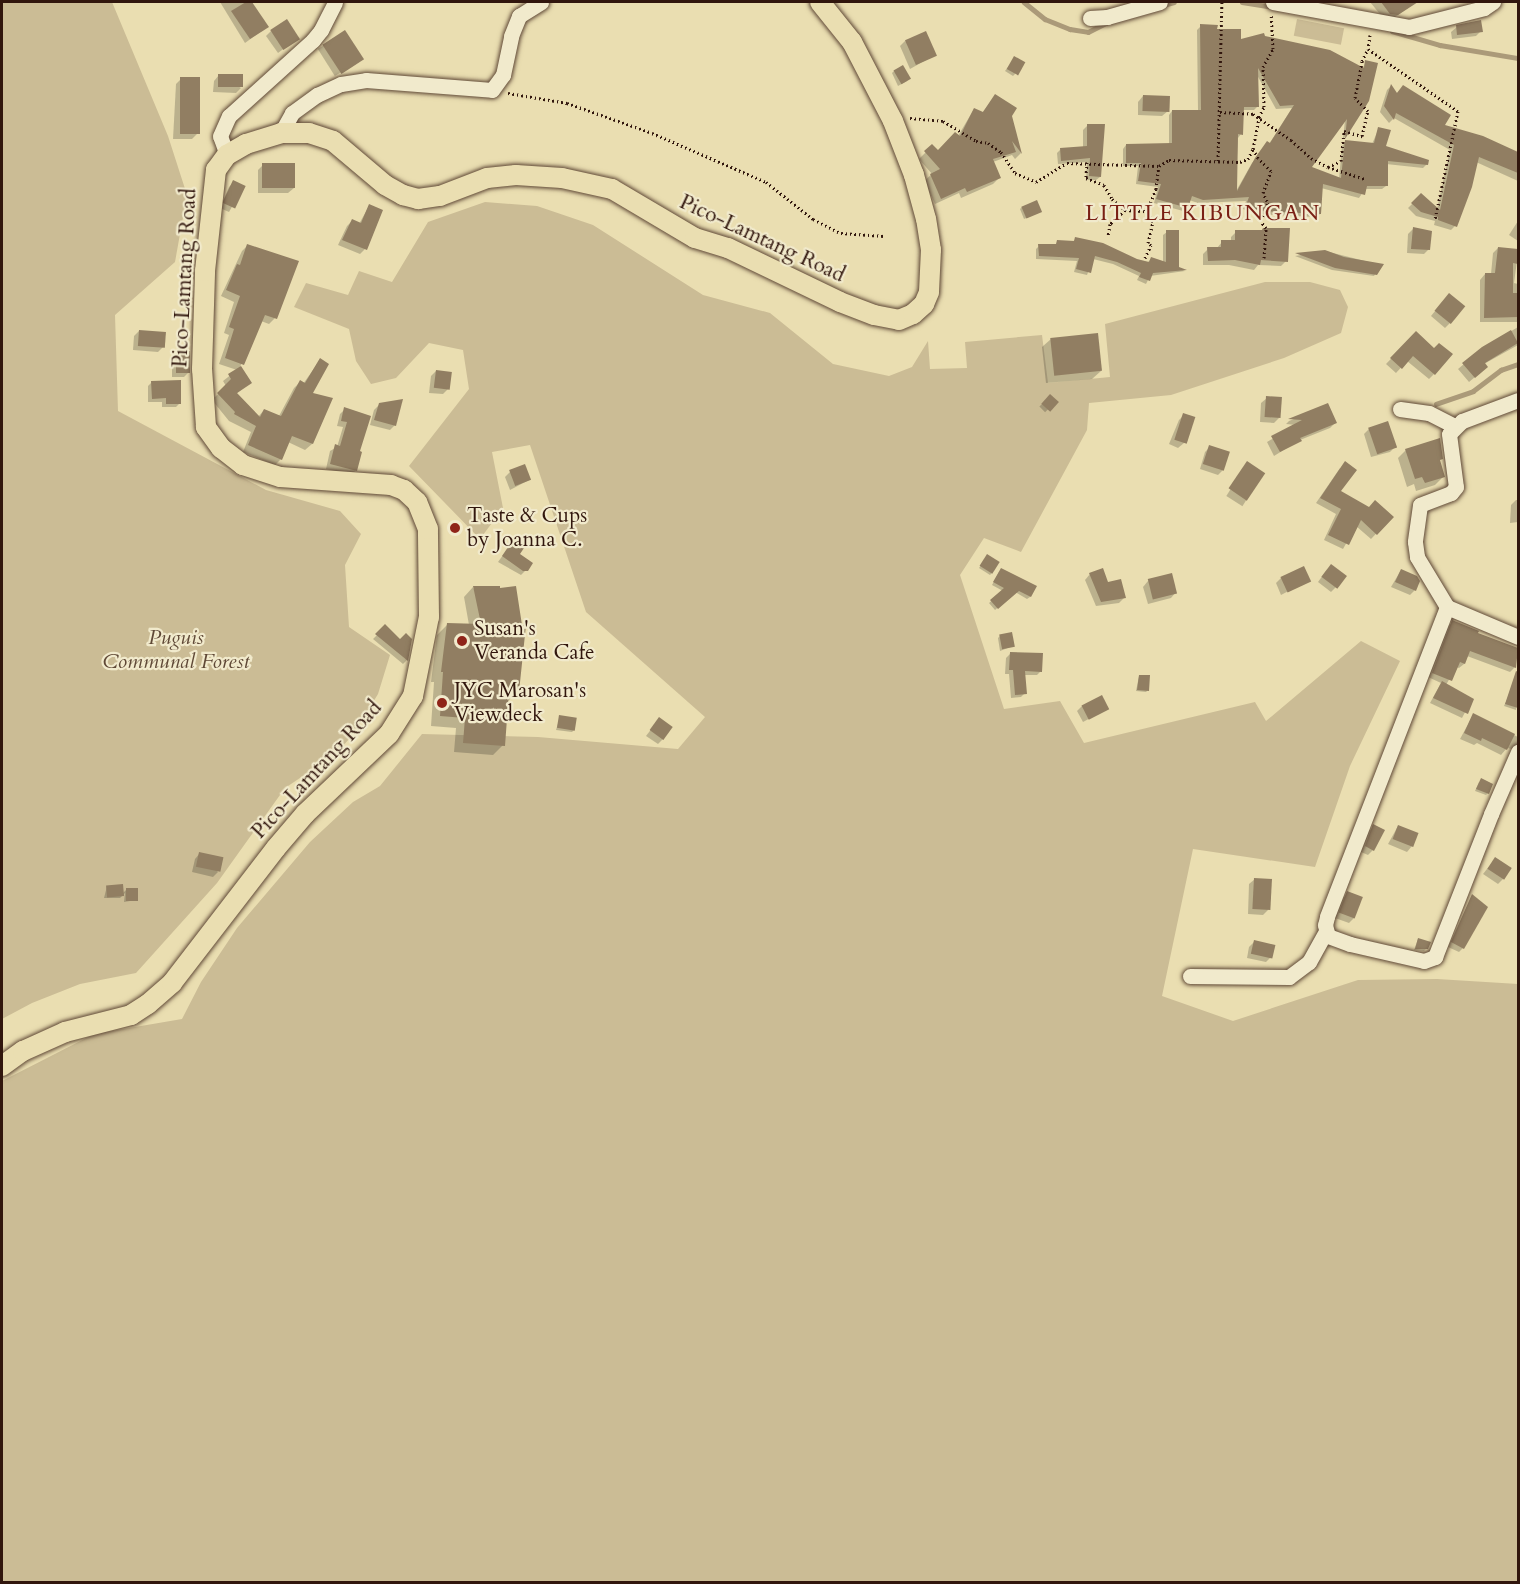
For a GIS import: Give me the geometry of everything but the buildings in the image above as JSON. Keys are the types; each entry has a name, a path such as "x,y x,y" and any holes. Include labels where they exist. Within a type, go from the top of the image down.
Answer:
{"main road":[{"name":"Pico-Lamtang Road","path":"2,1066 23,1051 65,1032 131,1015 172,983 305,814 389,734 413,696 429,617 428,530 417,502 404,490 391,485 280,477 243,465 221,448 206,427 202,369 205,271 216,170 227,155 246,144 280,133 309,133 333,141 385,185 403,195 418,199 440,196 487,178 516,175 562,178 612,189 695,238 728,248 857,308 886,319 899,320 913,314 926,298 932,276 930,233 914,176 893,121 852,42 820,2"}],"street":[{"path":"227,155 220,136 229,116 313,40 321,30 335,2"},
{"path":"280,133 292,113 317,95 341,84 366,80 492,90 503,75 511,36 519,16 541,2"},
{"path":"1090,18 1107,17 1160,2"},
{"path":"1272,9 1409,27 1484,8 1493,2"},
{"path":"1518,400 1473,416 1454,426 1449,434 1456,487 1451,493 1420,506 1415,542 1417,557 1447,607 1518,636"},
{"path":"1400,409 1429,413 1454,426"},
{"path":"1190,976 1289,977 1309,962 1326,931 1327,917 1447,607"},
{"path":"1326,931 1328,936 1350,944 1424,961 1435,957 1518,752"}],"path":[{"path":"1218,161 1222,2"},
{"path":"893,121 913,117 943,122 976,141 988,143 1001,152 1015,172 1036,182 1067,163 1158,166 1169,160 1240,162 1248,159 1253,149 1259,117 1264,107 1263,67 1273,49 1272,9"},
{"path":"1328,167 1341,161 1344,131 1362,136 1368,111 1355,98 1370,35"},
{"path":"1368,49 1458,111 1435,219"},
{"path":"492,90 567,103 652,133 766,182 813,219 841,233 884,236"},
{"path":"1220,112 1252,114 1259,117 1328,167 1364,179"},
{"path":"1253,149 1258,158 1271,171 1263,193 1268,209 1260,220 1266,228 1264,258"},
{"path":"1086,162 1086,178 1104,185 1112,199 1125,210 1147,212"},
{"path":"1147,212 1156,189 1158,166"},
{"path":"1108,237 1110,224 1125,210"},
{"path":"1145,258 1151,245 1148,243 1153,222 1147,212"}],"green space":[{"name":"Puguis Communal Forest","path":"2,2 112,2 168,136 187,195 175,262 115,315 118,411 266,490 340,511 361,534 345,565 349,627 390,655 378,694 355,732 336,754 285,788 217,883 136,973 80,984 32,1003 2,1019"},
{"path":"1297,19 1344,28 1341,45 1294,36"},
{"path":"485,202 537,206 593,225 703,295 770,313 833,364 889,376 912,367 928,341 930,369 967,368 965,342 1042,335 1048,383 1110,377 1105,324 1265,282 1310,282 1340,290 1348,307 1341,333 1284,358 1171,395 1089,403 1087,430 1021,552 984,538 960,575 1004,709 1060,701 1084,743 1255,702 1266,721 1361,641 1400,661 1350,766 1315,867 1193,849 1162,996 1233,1021 1358,980 1437,979 1518,984 1518,1582 2,1582 2,1081 94,1034 182,1019 201,982 237,928 310,842 353,802 380,786 422,734 538,737 678,749 705,717 586,612 530,445 492,452 503,508 480,539 409,466 469,389 463,350 429,343 396,378 371,384 356,361 349,329 294,307 306,283 348,295 359,271 392,282 428,222"}],"waterway":[{"path":"1024,2 1045,19 1070,29 1088,32 1106,23"},
{"path":"1163,5 1174,2"},
{"path":"1242,2 1272,7"},
{"path":"1392,31 1440,45 1518,58"},
{"path":"1436,404 1473,391 1501,370 1518,364"}],"place":[{"name":"Taste & Cups by Joanna C.","path":"455,528"},
{"name":"Susan's Veranda Cafe","path":"462,641"},
{"name":"JYC Marosan's Viewdeck","path":"442,703"}],"district":[{"name":"LITTLE KIBUNGAN","path":"1203,214"}]}
